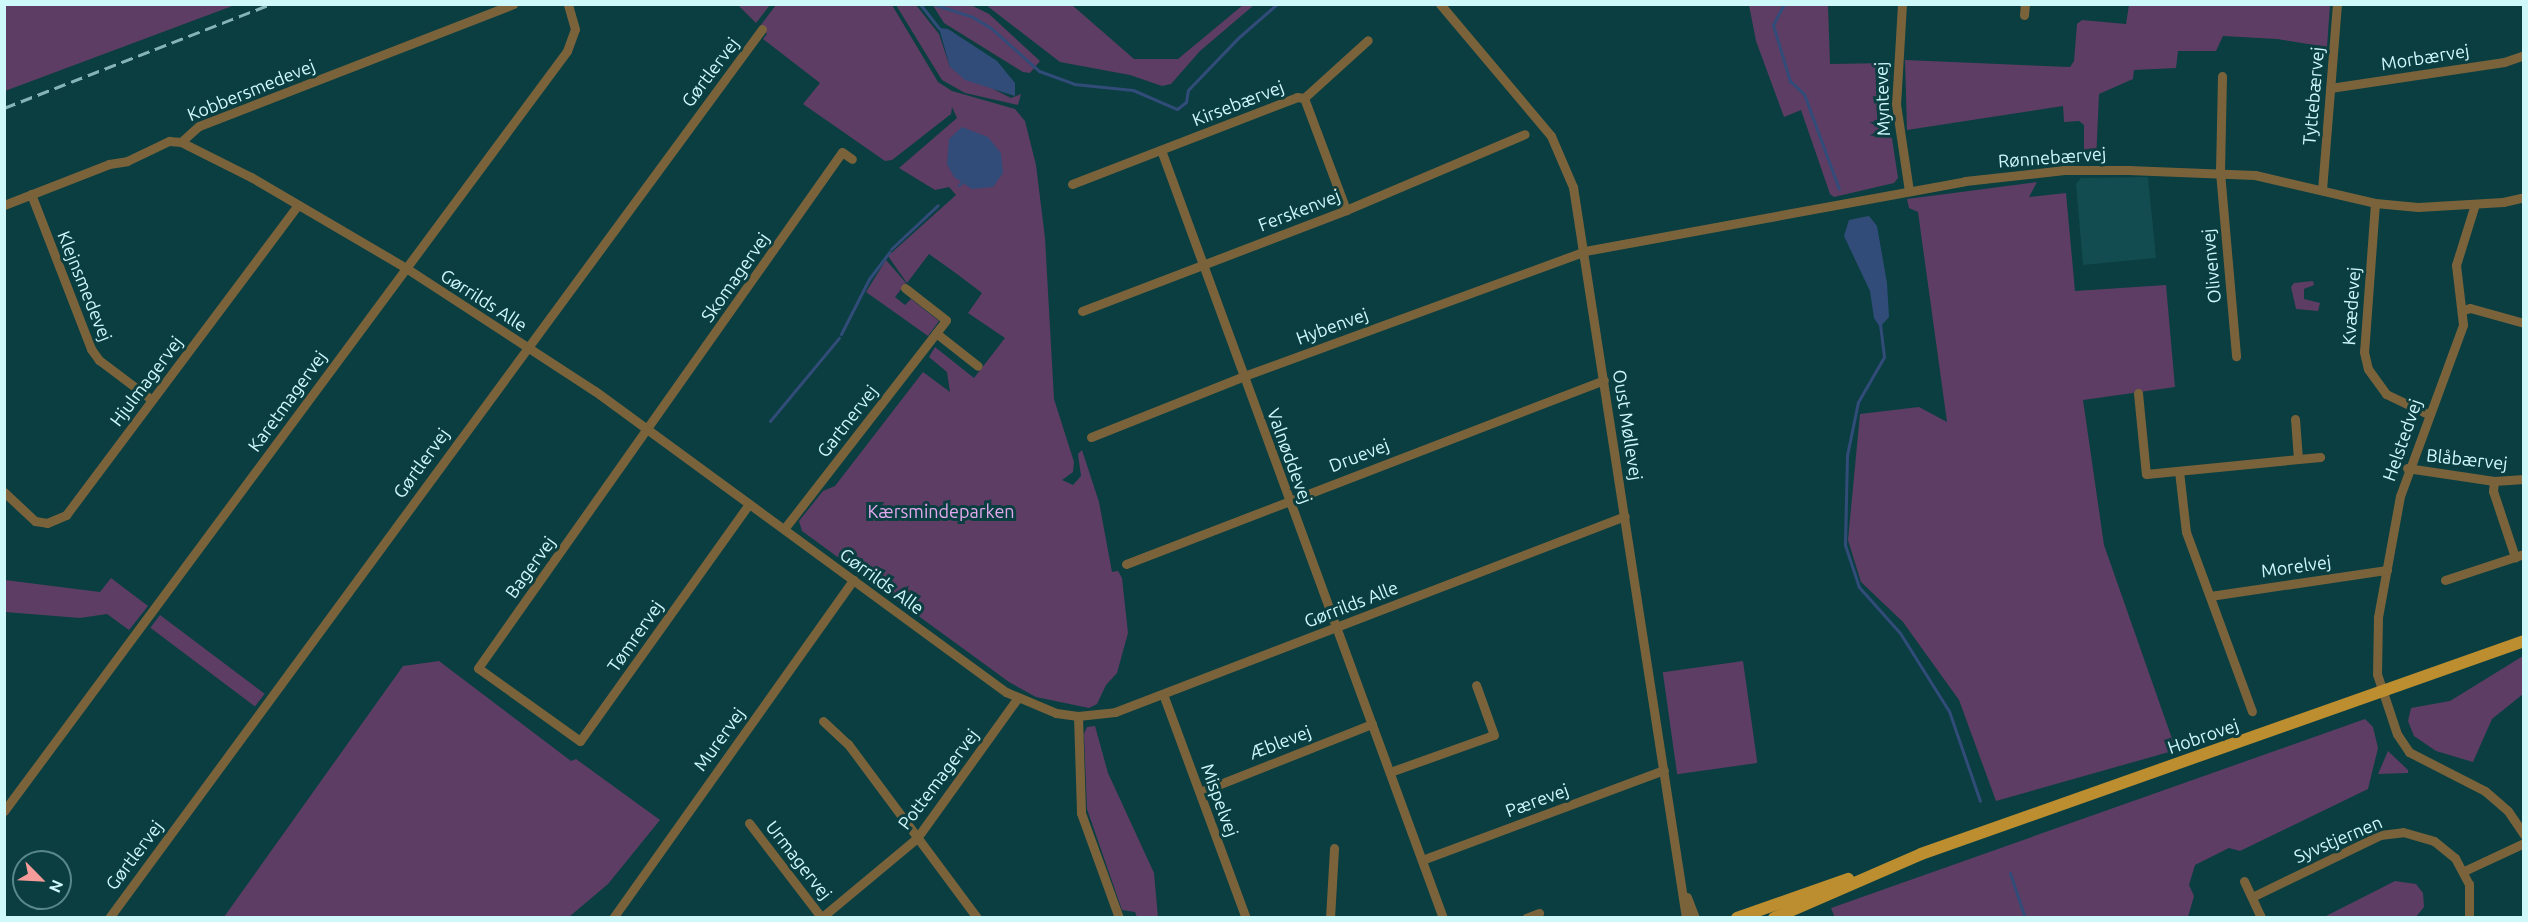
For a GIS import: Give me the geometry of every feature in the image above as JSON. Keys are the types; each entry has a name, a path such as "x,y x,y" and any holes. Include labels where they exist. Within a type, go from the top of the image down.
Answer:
{"main road":[{"name":"Hobrovej","path":"1737,918 1895,865 2523,641"},
{"name":"Hobrovej","path":"1773,918 1895,865"}],"street":[{"name":"Kobbersmedevej","path":"4,205 127,161 169,141 181,142 199,126 513,4"},
{"name":"Karetmagervej","path":"4,811 567,51 575,29 568,4"},
{"name":"Oust Møllevej","path":"1440,4 1551,136 1573,187 1585,251 1664,771 1685,892 1686,918"},
{"name":"Myntevej","path":"1902,4 1896,104 1909,191"},
{"path":"2024,15 2025,4"},
{"name":"Tyttebærvej","path":"2322,190 2337,4"},
{"name":"Gørtlervej","path":"109,918 526,346 762,29"},
{"path":"1304,98 1368,40"},
{"name":"Morbærvej","path":"2330,88 2504,62 2523,55"},
{"name":"Olivenvej","path":"2222,76 2220,172 2236,356"},
{"name":"Kirsebærvej","path":"1072,184 1297,97 1304,98 1346,210"},
{"name":"Ferskenvej","path":"1082,311 1346,210 1526,134"},
{"name":"Gørrilds Alle","path":"181,142 250,177 406,268 526,346 648,430 1017,699 1039,709 1078,716 1115,712 1625,516"},
{"name":"Valnøddevej","path":"1161,150 1443,918"},
{"name":"Skomagervej","path":"648,430 842,152 852,159"},
{"name":"Rønnebærvej","path":"1585,251 2008,174 2064,170 2220,172 2255,175 2375,203 2418,207 2475,204 2523,197"},
{"name":"Klejnsmedevej","path":"31,194 95,356 152,400"},
{"name":"Kvædevej","path":"2375,203 2364,352 2368,369 2386,394 2428,414"},
{"name":"Helstedvej","path":"2475,204 2456,265 2463,325 2407,468 2378,618 2377,658 2382,693 2397,734 2409,752 2485,791 2508,811 2523,835"},
{"name":"Hjulmagervej","path":"4,492 35,521 57,520 66,515 297,206"},
{"name":"Hybenvej","path":"1091,437 1244,376 1585,251"},
{"path":"905,288 946,320 936,333 978,366"},
{"path":"2463,310 2470,308 2523,323"},
{"name":"Gartnervej","path":"784,529 936,333"},
{"name":"Druevej","path":"1126,564 1604,380"},
{"path":"2138,393 2146,474 2320,457"},
{"path":"2295,419 2298,459"},
{"name":"Bagervej","path":"534,708 478,668 648,430"},
{"name":"Blåbærvej","path":"2407,468 2494,481 2523,479"},
{"path":"2179,471 2186,532 2252,711"},
{"path":"2445,580 2519,556 2493,491 2494,481"},
{"name":"Tømrervej","path":"534,708 580,741 749,504"},
{"name":"Morelvej","path":"2210,596 2387,570"},
{"name":"Murervej","path":"613,918 853,580"},
{"path":"1390,772 1494,735 1476,685"},
{"name":"Mispelvej","path":"1163,694 1246,918"},
{"name":"Pottemagervej","path":"822,917 916,838 1017,699"},
{"path":"1078,716 1081,813 1119,918"},
{"path":"823,721 848,744 977,918"},
{"name":"Æblevej","path":"1200,792 1372,724"},
{"name":"Pærevej","path":"1422,860 1664,771"},
{"name":"Urmagervej","path":"749,823 822,917"},
{"name":"Syvstjernen","path":"2252,897 2380,835 2394,832 2434,841 2450,852 2464,871 2471,894 2469,918"},
{"path":"2464,871 2523,843"},
{"path":"1330,918 1334,848"},
{"path":"2244,881 2261,917"},
{"name":"Oust Møllevej","path":"1685,892 1695,918"},
{"path":"1526,918 1539,913"}],"shaded area":[{"path":"939,28 948,29 997,61 1015,83 1015,96 965,80 950,67"},
{"path":"962,127 988,137 1001,153 1003,173 993,187 972,189 954,177 947,164 949,139"},
{"path":"2148,177 2156,258 2083,265 2076,184 2081,178"},
{"path":"1869,216 1877,226 1887,283 1889,317 1880,327 1874,318 1870,291 1844,236 1849,220"}],"green space":[{"path":"5,4 235,4 235,5 5,91"},
{"path":"932,4 971,5 989,14 1040,61 1030,73 1023,72 944,23"},
{"path":"738,5 770,5 756,23"},
{"name":"Kærsmindeparken","path":"776,5 892,5 938,82 952,91 1015,109 1025,121 1036,165 1045,238 1054,399 1074,462 1073,472 1062,480 1073,485 1081,476 1078,454 1082,450 1099,502 1112,572 1118,571 1122,578 1128,633 1117,673 1106,685 1097,704 1089,708 1036,697 1009,682 802,531 799,521 823,491 835,486 923,372 950,392 947,372 929,357 935,347 974,378 1005,338 968,313 982,293 929,254 907,283 888,256 956,195 949,187 935,190 899,168 957,118 952,107 951,114 892,160 885,161 803,104 820,83 763,39 767,34 760,26"},
{"path":"896,5 916,5 939,34 950,67 1011,98 1021,94 1018,105 965,93 942,80"},
{"path":"986,5 1072,5 1134,59 1178,59 1243,5 1254,5 1200,51 1171,84 1162,86 1130,75 1060,62"},
{"path":"1749,5 1828,5 1830,64 1889,63 1891,132 1898,178 1894,183 1834,197 1830,194 1801,110 1784,117 1756,41"},
{"path":"2129,5 2330,5 2327,47 2277,39 2223,36 2216,51 2178,51 2176,68 2134,70 2133,79 2099,94 2096,161 2084,162 2084,125 2079,121 2064,122 2063,106 1907,130 1905,60 2070,67 2074,61 2077,24 2082,20 2126,24"},
{"path":"2037,182 2029,197 2066,193 2075,291 2166,285 2175,387 2083,400 2104,545 2176,750 1996,801 1959,700 1903,622 1861,582 1848,540 1860,414 1919,407 1947,422 1918,212 1909,208 1907,199"},
{"path":"886,260 906,283 895,297 905,305 911,299 939,321 928,336 866,292"},
{"path":"2313,281 2314,285 2304,289 2304,299 2320,303 2318,311 2296,309 2291,287 2294,283"},
{"path":"111,578 148,606 129,630 107,614 80,618 5,612 5,580 100,592"},
{"path":"160,615 265,694 255,707 150,628"},
{"path":"2523,656 2523,694 2492,719 2473,762 2436,751 2414,736 2408,721 2411,708 2450,701"},
{"path":"439,661 571,761 576,759 660,820 608,884 569,917 224,917 403,666"},
{"path":"1743,661 1757,763 1677,774 1663,672"},
{"path":"2365,719 2373,727 2378,748 2368,789 2240,851 2229,848 2195,865 2189,885 2194,896 2188,917 1835,918 1831,908"},
{"path":"1095,726 1108,773 1154,873 1158,917 1137,917 1135,912 1122,910 1087,809 1084,734 1087,727"},
{"path":"2388,751 2408,770 2408,773 2378,774"},
{"path":"2395,881 2416,884 2423,893 2424,907 2416,917 2324,917"}],"waterway":[{"path":"920,4 939,28"},
{"path":"933,4 971,16 991,28 1039,71 1074,84 1133,90 1177,109 1186,102 1188,90 1238,38 1277,4"},
{"path":"1784,4 1773,25 1790,81 1804,94 1839,189"},
{"path":"891,249 938,205"},
{"path":"841,334 869,279 889,252"},
{"path":"1880,324 1884,357 1858,402 1847,455 1845,545 1859,587 1900,633 1949,711 1980,801"},
{"path":"770,421 839,338"},
{"path":"2010,873 2025,918"}],"railway":[{"path":"4,108 271,4"}]}
